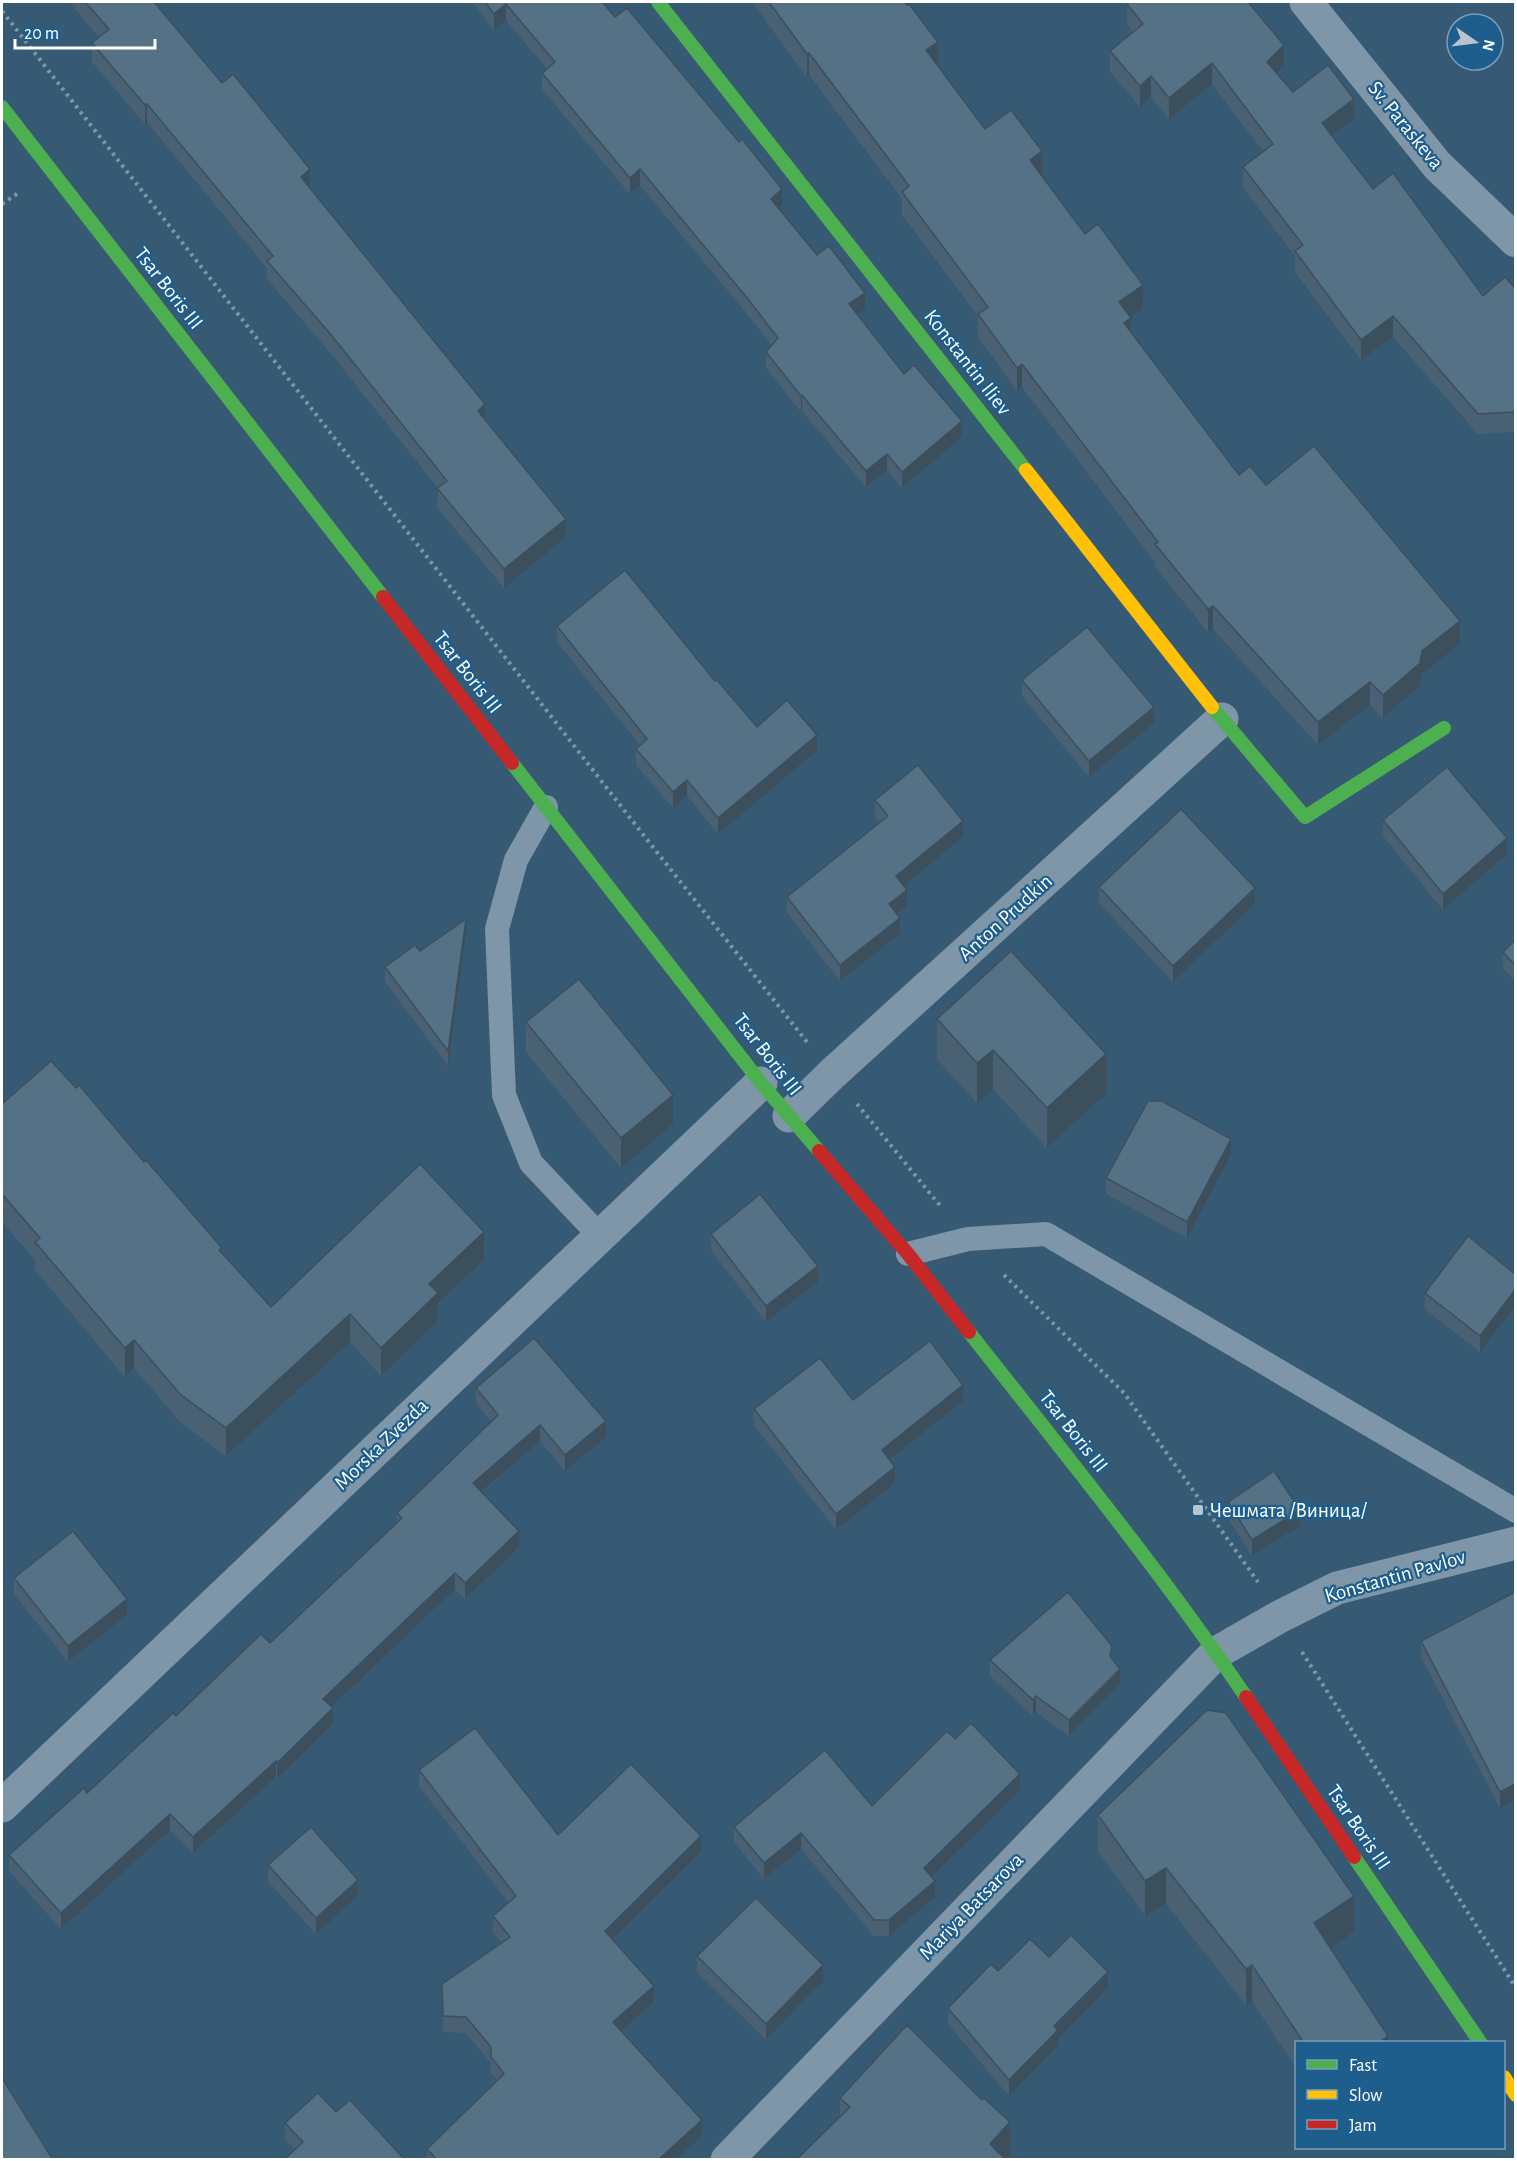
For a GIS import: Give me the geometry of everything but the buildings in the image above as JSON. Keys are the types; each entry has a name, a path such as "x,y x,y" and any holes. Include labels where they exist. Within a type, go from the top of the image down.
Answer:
{"street":[{"name":"Konstantin Iliev","path":"658,2 1245,748 1305,817 1444,728"},
{"name":"Sv. Paraskeva","path":"1306,2 1437,165 1515,241"},
{"name":"Tsar Boris III","path":"2,107 761,1083 908,1254 1099,1497 1215,1653 1479,2041"},
{"name":"Anton Prudkin","path":"789,1116 832,1074 1222,719"},
{"name":"Morska Zvezda","path":"2,1806 761,1083"},
{"name":"Konstantin Pavlov","path":"1215,1653 1337,1588 1515,1544"},
{"name":"Mariya Batsarova","path":"727,2160 1215,1653"},
{"path":"1505,2080 1515,2095"}],"lane":[{"path":"546,807 516,860 497,929 504,1095 531,1163 599,1235"},
{"path":"908,1254 968,1239 1046,1234 1515,1511"}],"path":[{"path":"2,11 832,1074 968,1239 1124,1393 1261,1586 1515,1988"}],"traffic: fast":[{"path":"658,2 1026,470"},
{"path":"2,107 383,597"},
{"path":"1212,707 1305,817 1444,728"},
{"path":"512,763 761,1083 819,1151"},
{"path":"969,1332 1180,1603 1246,1697"},
{"path":"1354,1857 1479,2041"}],"traffic: slow":[{"path":"1026,470 1212,707"},
{"path":"1505,2078 1516,2095"}],"traffic: jam":[{"path":"383,597 512,763"},
{"path":"819,1151 908,1254 969,1332"},
{"path":"1246,1697 1354,1857"}],"place":[{"name":"Чешмата /Виница/","path":"1198,1510"}]}
